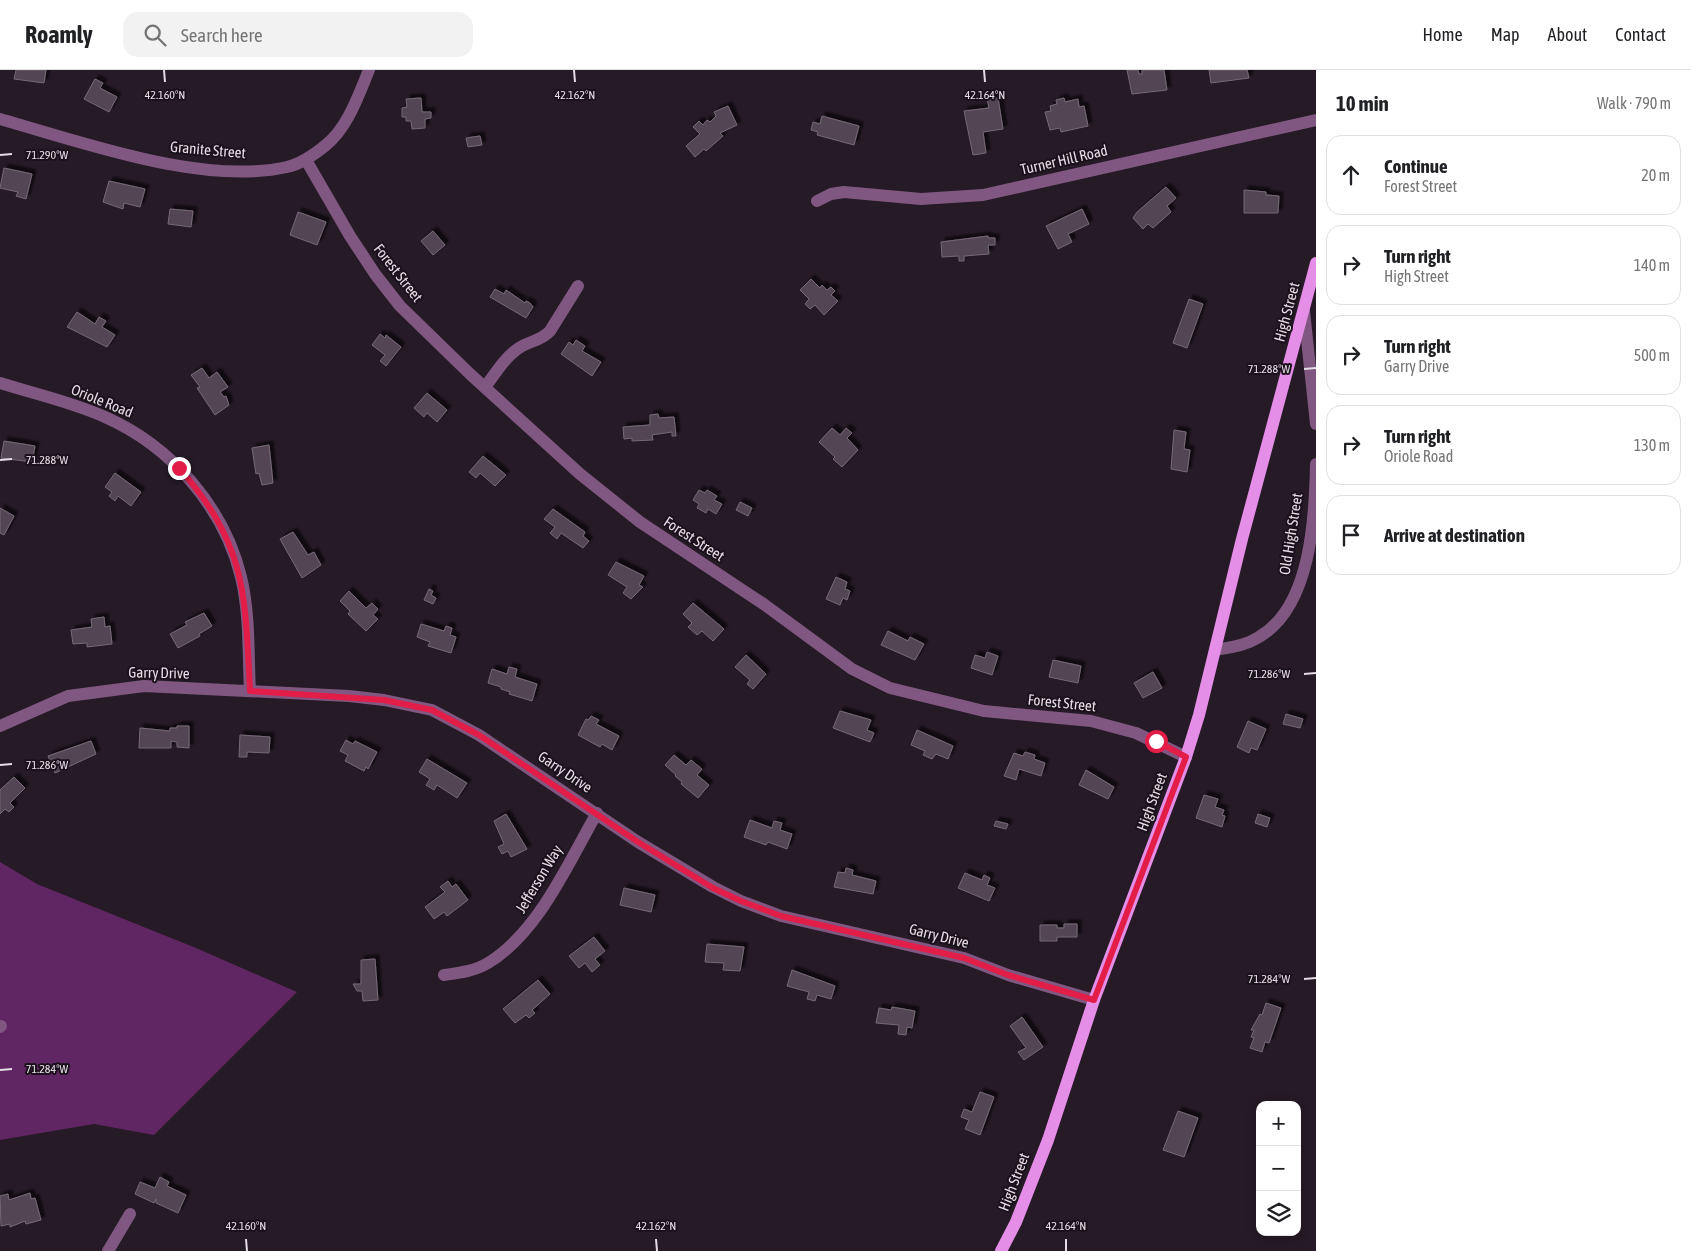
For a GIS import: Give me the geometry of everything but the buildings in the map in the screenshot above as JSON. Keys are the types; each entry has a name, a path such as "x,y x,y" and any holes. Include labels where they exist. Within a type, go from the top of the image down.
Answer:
{"main road":[{"name":"High Street","path":"1001,1251 1016,1222 1048,1140 1094,1000 1186,757 1199,715 1242,539 1316,263"}],"street":[{"name":"Granite Street","path":"0,120 120,153 193,168 230,171 288,167 306,160 327,144 342,128 369,70"},
{"name":"Turner Hill Road","path":"817,201 830,194 844,192 921,199 983,195 1316,120"},
{"name":"Forest Street","path":"306,160 350,236 400,306 485,387 580,474 640,522 765,605 852,669 890,688 984,712 1091,721 1136,733 1186,757"},
{"path":"485,387 511,354 526,344 545,336 550,331 578,286"},
{"path":"1304,311 1316,424"},
{"name":"Oriole Road","path":"0,383 86,409 126,427 163,454 194,485 219,521 236,559 245,601 250,691"},
{"name":"Old High Street","path":"1215,650 1239,646 1259,637 1273,627 1298,592 1311,530 1316,464"},
{"name":"Garry Drive","path":"0,726 68,696 115,688 144,686 384,700 432,710 479,735 638,842 713,888 781,916 964,958 1008,975 1094,1000"},
{"name":"Jefferson Way","path":"444,975 478,968 493,960 516,941 535,920 597,813"},
{"path":"108,1251 130,1214"}],"shaded area":[{"path":"0,862 37,884 196,948 297,992 154,1135 94,1124 0,1140"}],"route":[{"path":"179,468 194,485 219,521 236,559 245,601 250,691 349,696 384,700 432,710 479,735 638,842 713,888 781,916 964,958 1008,975 1094,1000 1186,757 1156,741"}]}
